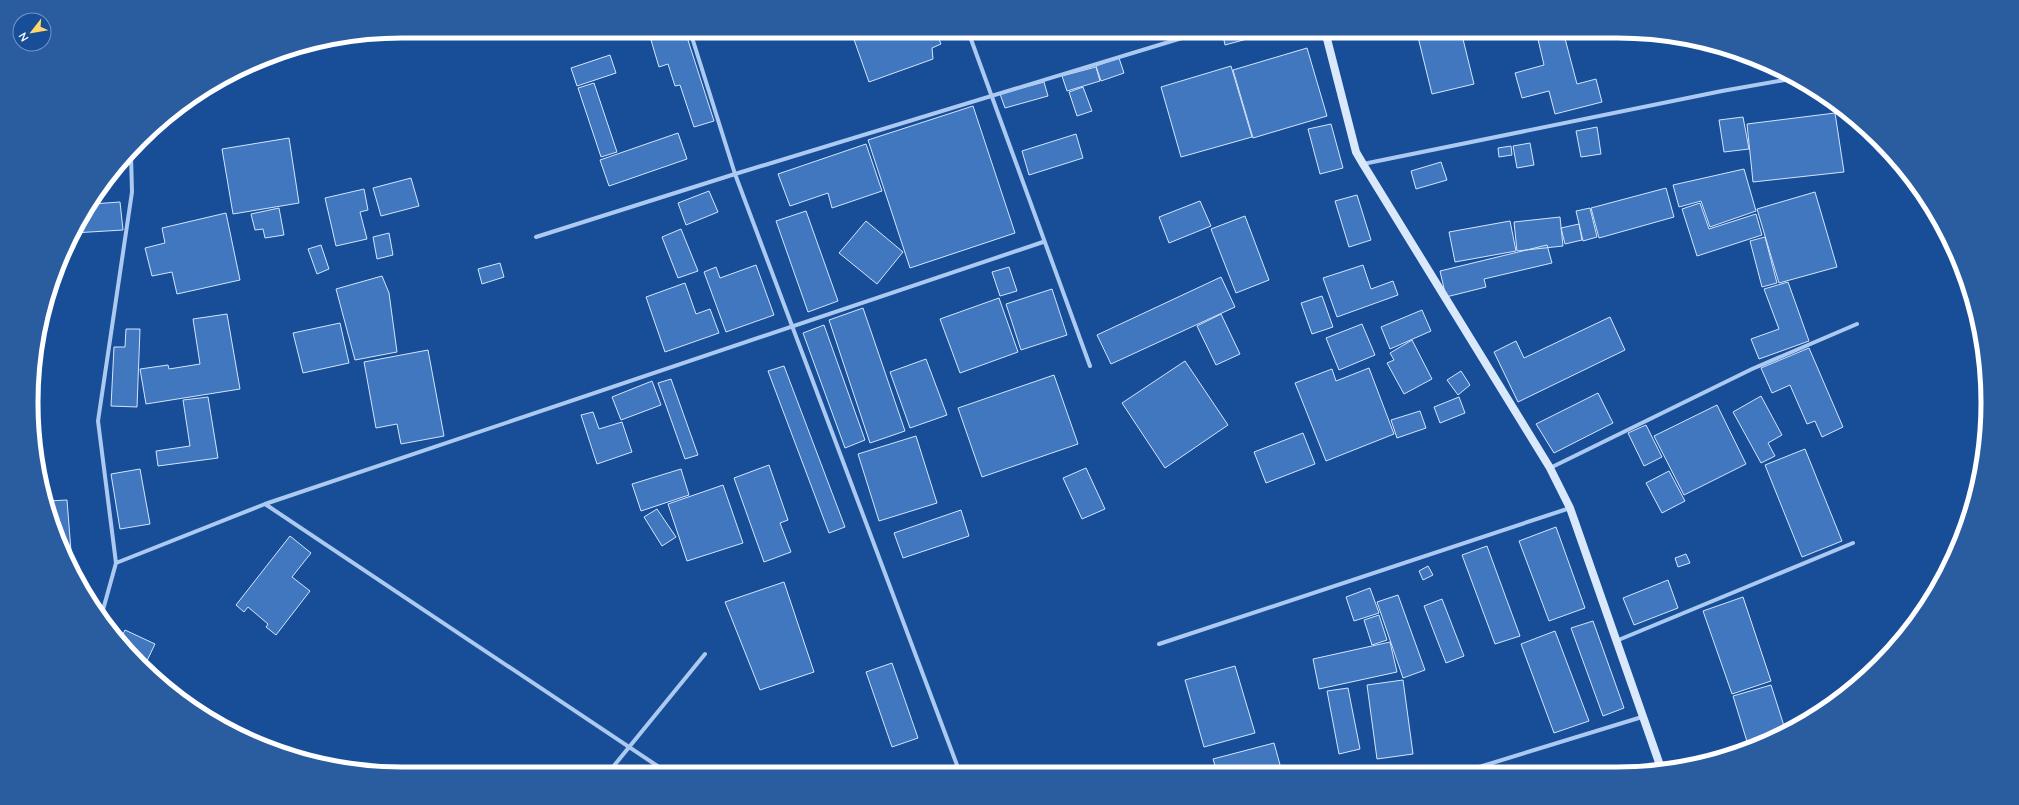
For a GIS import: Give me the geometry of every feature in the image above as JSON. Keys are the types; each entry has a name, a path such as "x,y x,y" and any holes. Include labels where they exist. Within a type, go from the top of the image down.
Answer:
{"street":[{"path":"692,38 735,174 958,767"},
{"path":"970,38 1090,366"},
{"path":"536,237 735,174 1182,38"},
{"path":"1327,38 1356,152 1362,164 1550,468 1570,508 1660,764"},
{"path":"1362,164 1722,91 1785,80"},
{"path":"103,610 116,563 98,421 132,192 131,159"},
{"path":"116,563 265,504 1044,242"},
{"path":"1550,468 1752,369 1857,324"},
{"path":"265,504 659,767"},
{"path":"1159,644 1570,508"},
{"path":"1616,641 1854,543"},
{"path":"613,767 628,746 705,654"},
{"path":"1479,767 1642,717"}],"building":[{"path":"657,38 687,38 714,121 694,127 680,85 675,86 668,64 659,67 651,40"},
{"path":"853,38 939,38 941,44 932,48 933,59 869,82"},
{"path":"1224,38 1251,38 1225,45"},
{"path":"1418,38 1463,38 1474,84 1432,94"},
{"path":"1538,38 1565,38 1577,84 1596,79 1602,102 1555,114 1549,91 1522,98 1515,73 1544,65"},
{"path":"1307,48 1327,116 1253,138 1233,70"},
{"path":"610,55 616,73 577,86 571,68"},
{"path":"1119,58 1124,73 1101,81 1096,66"},
{"path":"1231,66 1252,137 1181,157 1161,87"},
{"path":"1096,67 1100,81 1067,91 1062,76"},
{"path":"1044,82 1048,96 1005,108 1000,94"},
{"path":"594,83 617,152 601,157 578,88"},
{"path":"1083,87 1092,111 1077,116 1069,92"},
{"path":"973,106 1015,233 910,268 868,140"},
{"path":"1835,113 1844,172 1753,182 1747,124"},
{"path":"1743,117 1749,149 1724,152 1719,120"},
{"path":"1331,124 1343,168 1320,174 1308,129"},
{"path":"1597,127 1601,154 1581,157 1576,131"},
{"path":"678,133 687,159 609,186 600,160"},
{"path":"1076,134 1083,158 1029,175 1022,151"},
{"path":"289,138 299,203 233,214 222,149"},
{"path":"1530,143 1534,165 1517,168 1513,146"},
{"path":"866,144 882,191 832,208 828,193 790,206 778,174"},
{"path":"1511,146 1512,155 1499,157 1498,148"},
{"path":"1441,162 1447,180 1416,189 1411,171"},
{"path":"1744,169 1756,211 1710,227 1701,201 1679,207 1673,185"},
{"path":"411,178 419,206 381,216 373,188"},
{"path":"1666,188 1674,217 1599,238 1591,208"},
{"path":"364,189 368,210 360,212 367,239 336,246 325,198"},
{"path":"709,191 718,212 686,225 678,203"},
{"path":"1815,192 1837,267 1779,283 1757,209"},
{"path":"1357,195 1371,240 1349,247 1335,201"},
{"path":"1200,201 1211,226 1169,243 1159,217"},
{"path":"120,202 123,230 80,233 97,204"},
{"path":"1700,203 1709,229 1756,214 1762,235 1697,256 1682,209"},
{"path":"279,208 284,235 265,238 263,229 255,230 251,214"},
{"path":"1590,208 1597,237 1583,241 1576,211"},
{"path":"806,211 838,301 808,312 776,221"},
{"path":"226,213 240,280 177,294 172,272 152,276 145,248 165,243 162,228"},
{"path":"1245,216 1269,280 1236,293 1211,229"},
{"path":"1560,217 1563,246 1517,251 1514,222"},
{"path":"866,221 903,252 877,284 839,253"},
{"path":"1510,221 1516,251 1455,262 1449,232"},
{"path":"1579,224 1582,240 1565,244 1561,228"},
{"path":"681,229 698,271 678,278 662,237"},
{"path":"389,233 393,255 377,259 373,237"},
{"path":"1765,237 1777,283 1762,287 1750,241"},
{"path":"321,245 329,269 317,274 308,249"},
{"path":"1547,245 1552,263 1484,279 1486,287 1446,297 1440,271"},
{"path":"500,263 504,277 482,284 478,269"},
{"path":"756,265 774,315 726,332 704,272 716,267 720,278"},
{"path":"1363,265 1371,289 1393,281 1398,295 1337,317 1323,278"},
{"path":"1009,267 1017,291 1000,296 992,272"},
{"path":"382,276 389,293 397,352 355,360 336,289"},
{"path":"1221,277 1235,307 1111,364 1097,335"},
{"path":"1788,282 1809,341 1759,359 1751,339 1779,329 1764,289"},
{"path":"685,283 696,314 710,309 719,333 665,352 646,297"},
{"path":"1052,289 1067,335 1021,350 1006,304"},
{"path":"1322,296 1333,327 1312,334 1301,303"},
{"path":"999,298 1018,352 960,373 940,319"},
{"path":"863,308 905,431 870,443 829,320"},
{"path":"1422,310 1431,331 1390,349 1381,327"},
{"path":"227,314 240,389 146,404 140,369 168,365 169,369 200,364 193,319"},
{"path":"1221,314 1240,354 1216,365 1197,326"},
{"path":"1610,317 1625,350 1518,402 1494,352 1516,341 1524,358"},
{"path":"340,323 349,363 303,373 293,333"},
{"path":"1362,324 1375,355 1339,370 1326,338"},
{"path":"824,325 865,440 845,448 803,333"},
{"path":"126,329 140,329 137,407 111,406 114,347 125,347"},
{"path":"1412,340 1432,379 1404,394 1387,363 1394,360 1390,353"},
{"path":"1809,348 1843,427 1822,437 1815,421 1807,424 1790,385 1772,393 1761,368"},
{"path":"428,350 444,436 401,444 397,424 376,428 364,362"},
{"path":"926,359 947,415 910,428 890,372"},
{"path":"1185,361 1228,425 1165,468 1122,403"},
{"path":"784,366 845,527 829,533 768,371"},
{"path":"1369,368 1394,434 1326,461 1295,383 1332,369 1336,381"},
{"path":"1461,371 1470,385 1458,395 1447,380"},
{"path":"1054,375 1078,444 982,477 958,408"},
{"path":"671,379 698,455 685,459 658,383"},
{"path":"652,381 661,405 621,420 612,397"},
{"path":"1598,393 1613,423 1554,453 1536,424"},
{"path":"1761,396 1782,435 1768,443 1775,456 1761,463 1733,412"},
{"path":"208,397 218,458 158,466 156,451 190,446 183,400"},
{"path":"1459,397 1465,413 1440,423 1434,407"},
{"path":"1717,405 1746,464 1684,495 1654,436"},
{"path":"1420,411 1426,428 1397,438 1391,420"},
{"path":"593,412 599,429 622,422 632,452 597,464 581,415"},
{"path":"1646,425 1662,457 1644,466 1628,433"},
{"path":"1303,433 1315,464 1266,483 1254,452"},
{"path":"916,436 937,503 879,521 858,454"},
{"path":"1805,449 1842,541 1802,557 1765,465"},
{"path":"769,465 788,520 780,523 791,552 764,562 734,478"},
{"path":"1086,468 1105,509 1082,519 1063,478"},
{"path":"140,469 150,524 120,529 111,474"},
{"path":"681,469 689,495 641,511 632,484"},
{"path":"1669,471 1685,501 1662,513 1646,483"},
{"path":"723,485 743,543 687,561 668,504"},
{"path":"67,500 71,553 57,520 51,501"},
{"path":"657,509 676,537 662,546 644,517"},
{"path":"961,510 969,536 903,558 894,533"},
{"path":"1556,527 1585,608 1549,621 1519,541"},
{"path":"290,536 311,553 292,577 310,591 276,635 266,627 268,624 248,607 244,612 236,605"},
{"path":"1487,546 1520,636 1495,644 1462,555"},
{"path":"1686,554 1690,563 1678,567 1675,558"},
{"path":"1428,566 1433,575 1423,580 1419,571"},
{"path":"1668,580 1678,608 1634,625 1623,598"},
{"path":"784,582 814,672 760,690 725,602"},
{"path":"1370,588 1379,613 1354,621 1346,597"},
{"path":"1398,595 1425,670 1403,678 1377,602"},
{"path":"1743,597 1771,681 1732,694 1703,611"},
{"path":"1442,599 1464,656 1446,663 1424,606"},
{"path":"1379,615 1387,640 1372,645 1364,620"},
{"path":"1593,621 1624,708 1603,716 1571,628"},
{"path":"125,630 155,644 147,662 128,643 122,636"},
{"path":"1555,631 1589,721 1554,733 1521,644"},
{"path":"1390,642 1397,672 1319,689 1313,659"},
{"path":"892,663 918,738 892,747 866,672"},
{"path":"1235,666 1255,733 1204,747 1185,680"},
{"path":"1403,680 1413,754 1377,759 1367,685"},
{"path":"1771,685 1784,726 1747,743 1733,696"},
{"path":"1348,688 1360,749 1339,754 1327,691"},
{"path":"1274,743 1281,767 1215,767 1213,759"}]}
